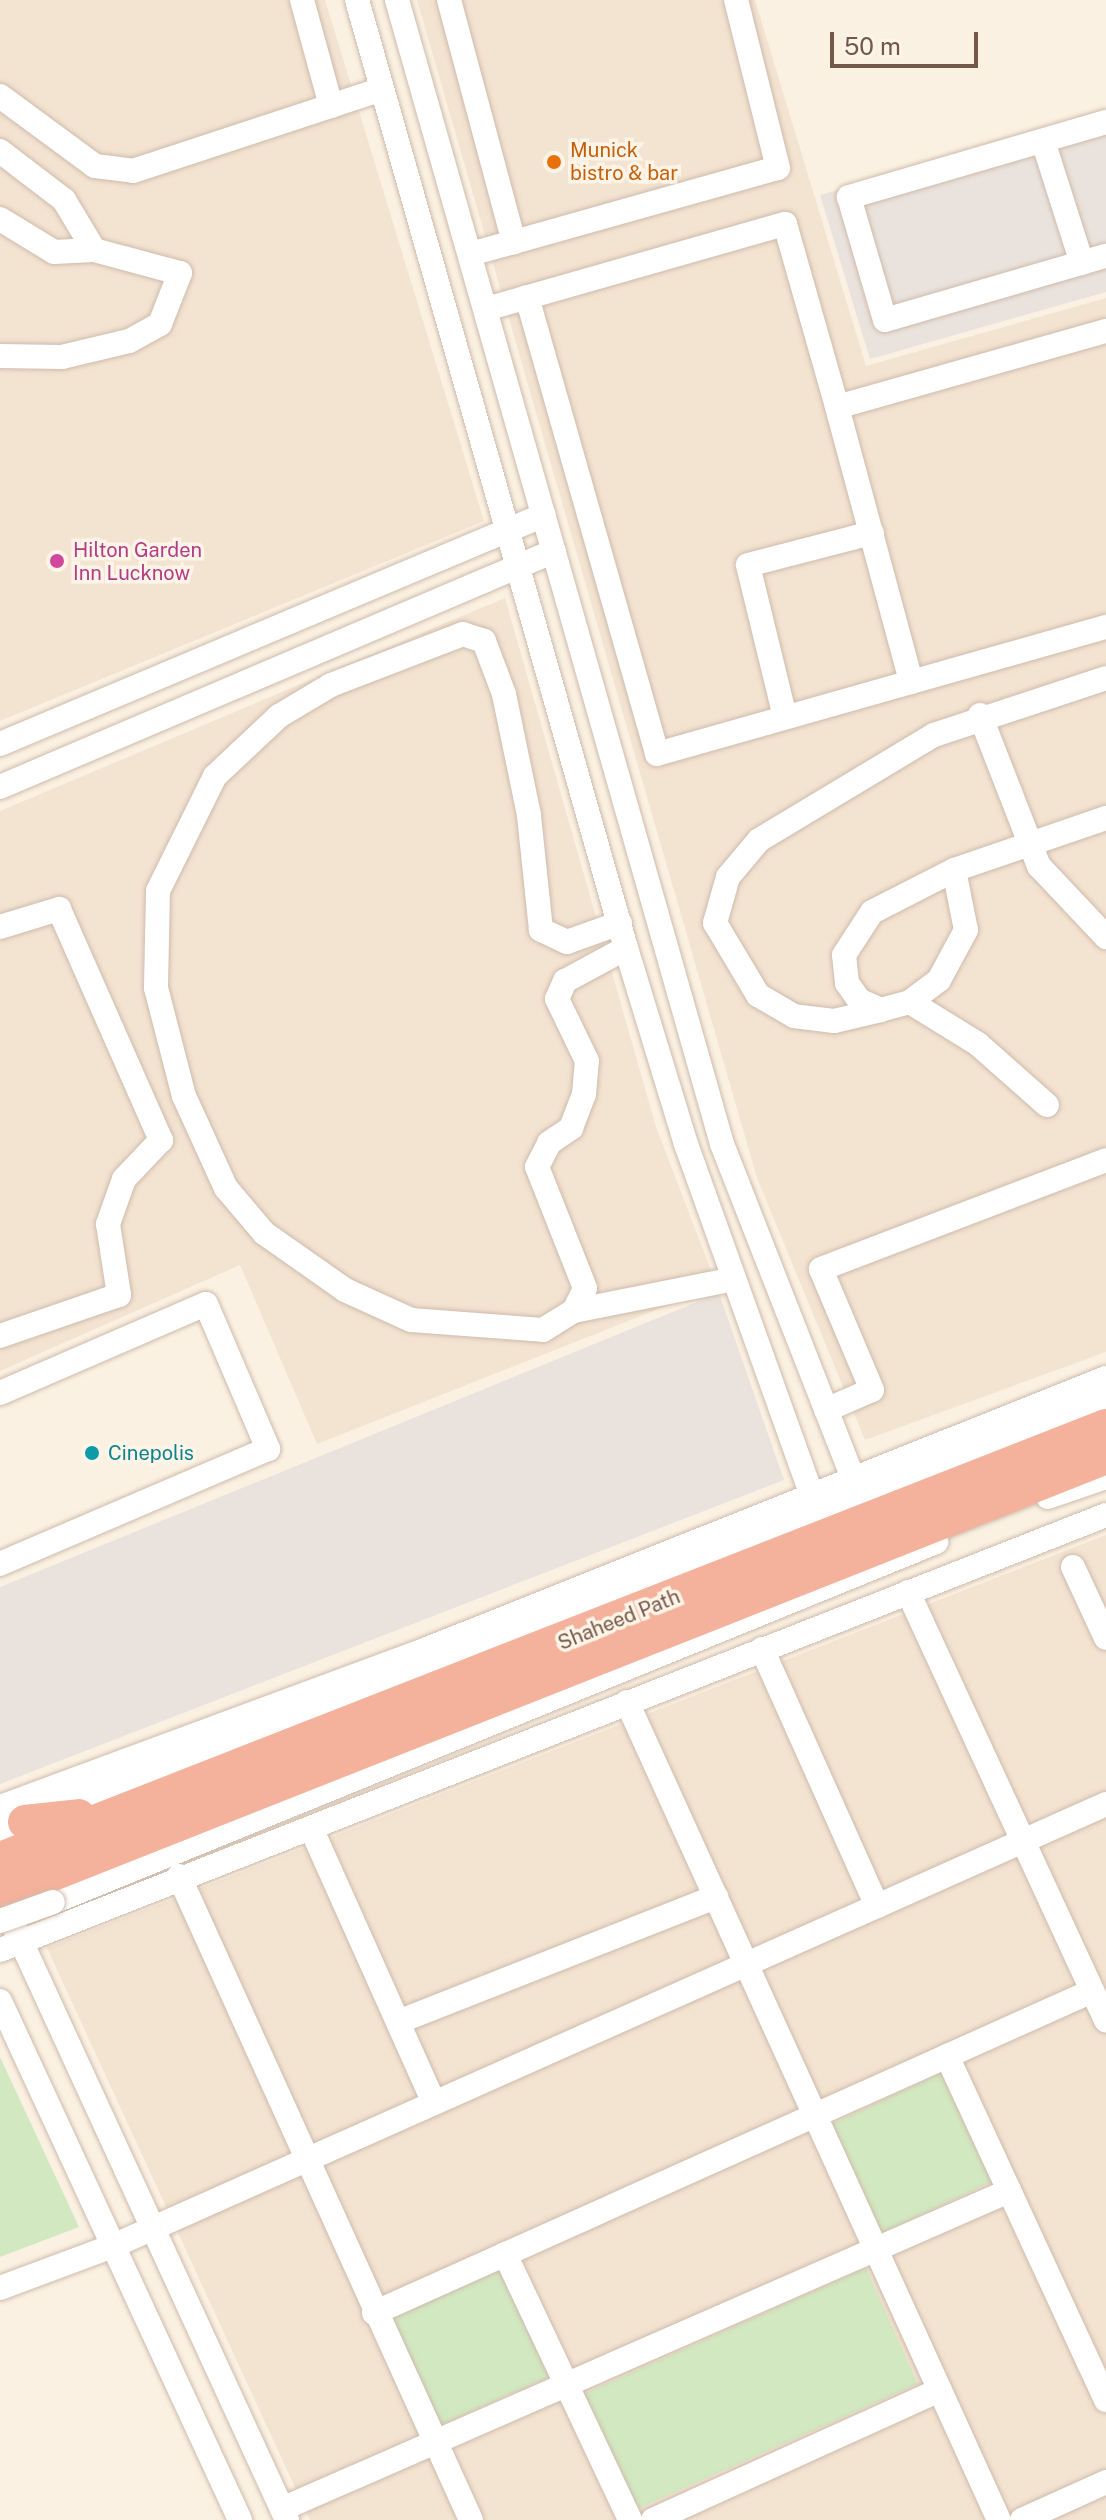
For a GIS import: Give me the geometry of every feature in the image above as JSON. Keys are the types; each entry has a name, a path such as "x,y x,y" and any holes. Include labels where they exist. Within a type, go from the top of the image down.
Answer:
{"highway":[{"name":"Shaheed Path","path":"137,1825 1042,1436 1106,1426"},
{"name":"Shaheed Path","path":"137,1825 947,1529 1106,1457"},
{"path":"0,1895 26,1848 137,1825"},
{"path":"0,1859 26,1848 137,1825"}],"street":[{"path":"302,0 331,106"},
{"path":"357,0 626,948 734,1279 810,1490"},
{"path":"397,0 722,1144 852,1475"},
{"path":"449,0 514,242"},
{"path":"470,254 778,168 736,0"},
{"path":"0,96 95,166 133,171 382,89"},
{"path":"1106,122 849,197 885,320 1106,256"},
{"path":"1043,141 1082,263"},
{"path":"0,151 64,200 94,250"},
{"path":"0,219 54,252 94,250 180,273 160,324 129,341 62,357 0,356"},
{"path":"486,309 785,224 911,682"},
{"path":"527,297 657,754"},
{"path":"837,407 1106,331"},
{"path":"0,744 544,515"},
{"path":"785,717 748,565 872,533"},
{"path":"1,784 554,551"},
{"path":"616,766 1106,627"},
{"path":"620,923 567,942 547,940 541,930 529,815 504,694 484,641 463,634 331,685 279,716 215,776 158,891 156,988 184,1096 226,1188 264,1233 345,1290 411,1320 543,1330 574,1311 734,1279"},
{"path":"954,870 966,930 939,980 910,1002 834,1021 794,1016 758,995 734,965 715,923 728,877 759,840 796,816 980,715 1106,678"},
{"path":"980,715 1039,866 1106,937"},
{"path":"881,1010 847,983 844,955 859,926 902,894 954,870 1030,840 1106,818"},
{"path":"0,927 59,909 161,1140 124,1179 108,1224 119,1295 0,1336"},
{"path":"574,1311 585,1288 537,1167 549,1143 571,1128 584,1094 587,1061 557,999 565,981 626,948"},
{"path":"910,1002 978,1044 1047,1105"},
{"path":"826,1410 872,1390 821,1269 1106,1160"},
{"path":"0,1393 206,1304 268,1449 0,1564"},
{"path":"0,1921 26,1848 427,1649 810,1490 1106,1378"},
{"path":"26,1848 554,1624 1042,1436 1106,1398"},
{"path":"26,1848 947,1529 1106,1477"},
{"path":"10,1945 179,1876 311,1828 1106,1515"},
{"path":"1073,1567 1106,1638"},
{"path":"908,1592 1106,2020"},
{"path":"762,1649 877,1906"},
{"path":"627,1702 999,2520"},
{"path":"0,2288 113,2246 1106,1804"},
{"path":"311,1828 434,2103"},
{"path":"179,1876 305,2161 471,2520"},
{"path":"0,1895 10,1945 153,2228 285,2515 435,2444 1009,2191"},
{"path":"398,2022 716,1897"},
{"path":"374,2313 1092,1991"},
{"path":"0,2001 240,2520"},
{"path":"947,2056 1106,2400"},
{"path":"505,2254 630,2520"},
{"path":"653,2520 940,2390"},
{"path":"1022,2520 1106,2482"}],"shaded area":[{"path":"0,0 325,0 484,521 0,721"},
{"path":"417,0 755,0 866,366 1106,298 1106,1352 865,1440 757,1178"},
{"path":"1106,109 1106,292 870,359 820,195"},
{"path":"505,598 656,1127 717,1286 317,1444 240,1265 0,1371 0,811"},
{"path":"719,1293 784,1480 0,1784 0,1587"},
{"path":"1106,1535 1106,2520 310,2520 47,1948"}],"green space":[{"path":"0,2057 79,2227 0,2257"},
{"path":"941,2073 992,2182 882,2233 831,2124"},
{"path":"866,2268 918,2384 635,2510 584,2394"},
{"path":"501,2270 549,2377 435,2427 388,2320"}],"place":[{"name":"Munick bistro & bar","path":"554,162"},
{"name":"Hilton Garden Inn Lucknow","path":"57,561"},
{"name":"Cinepolis","path":"92,1453"}]}
